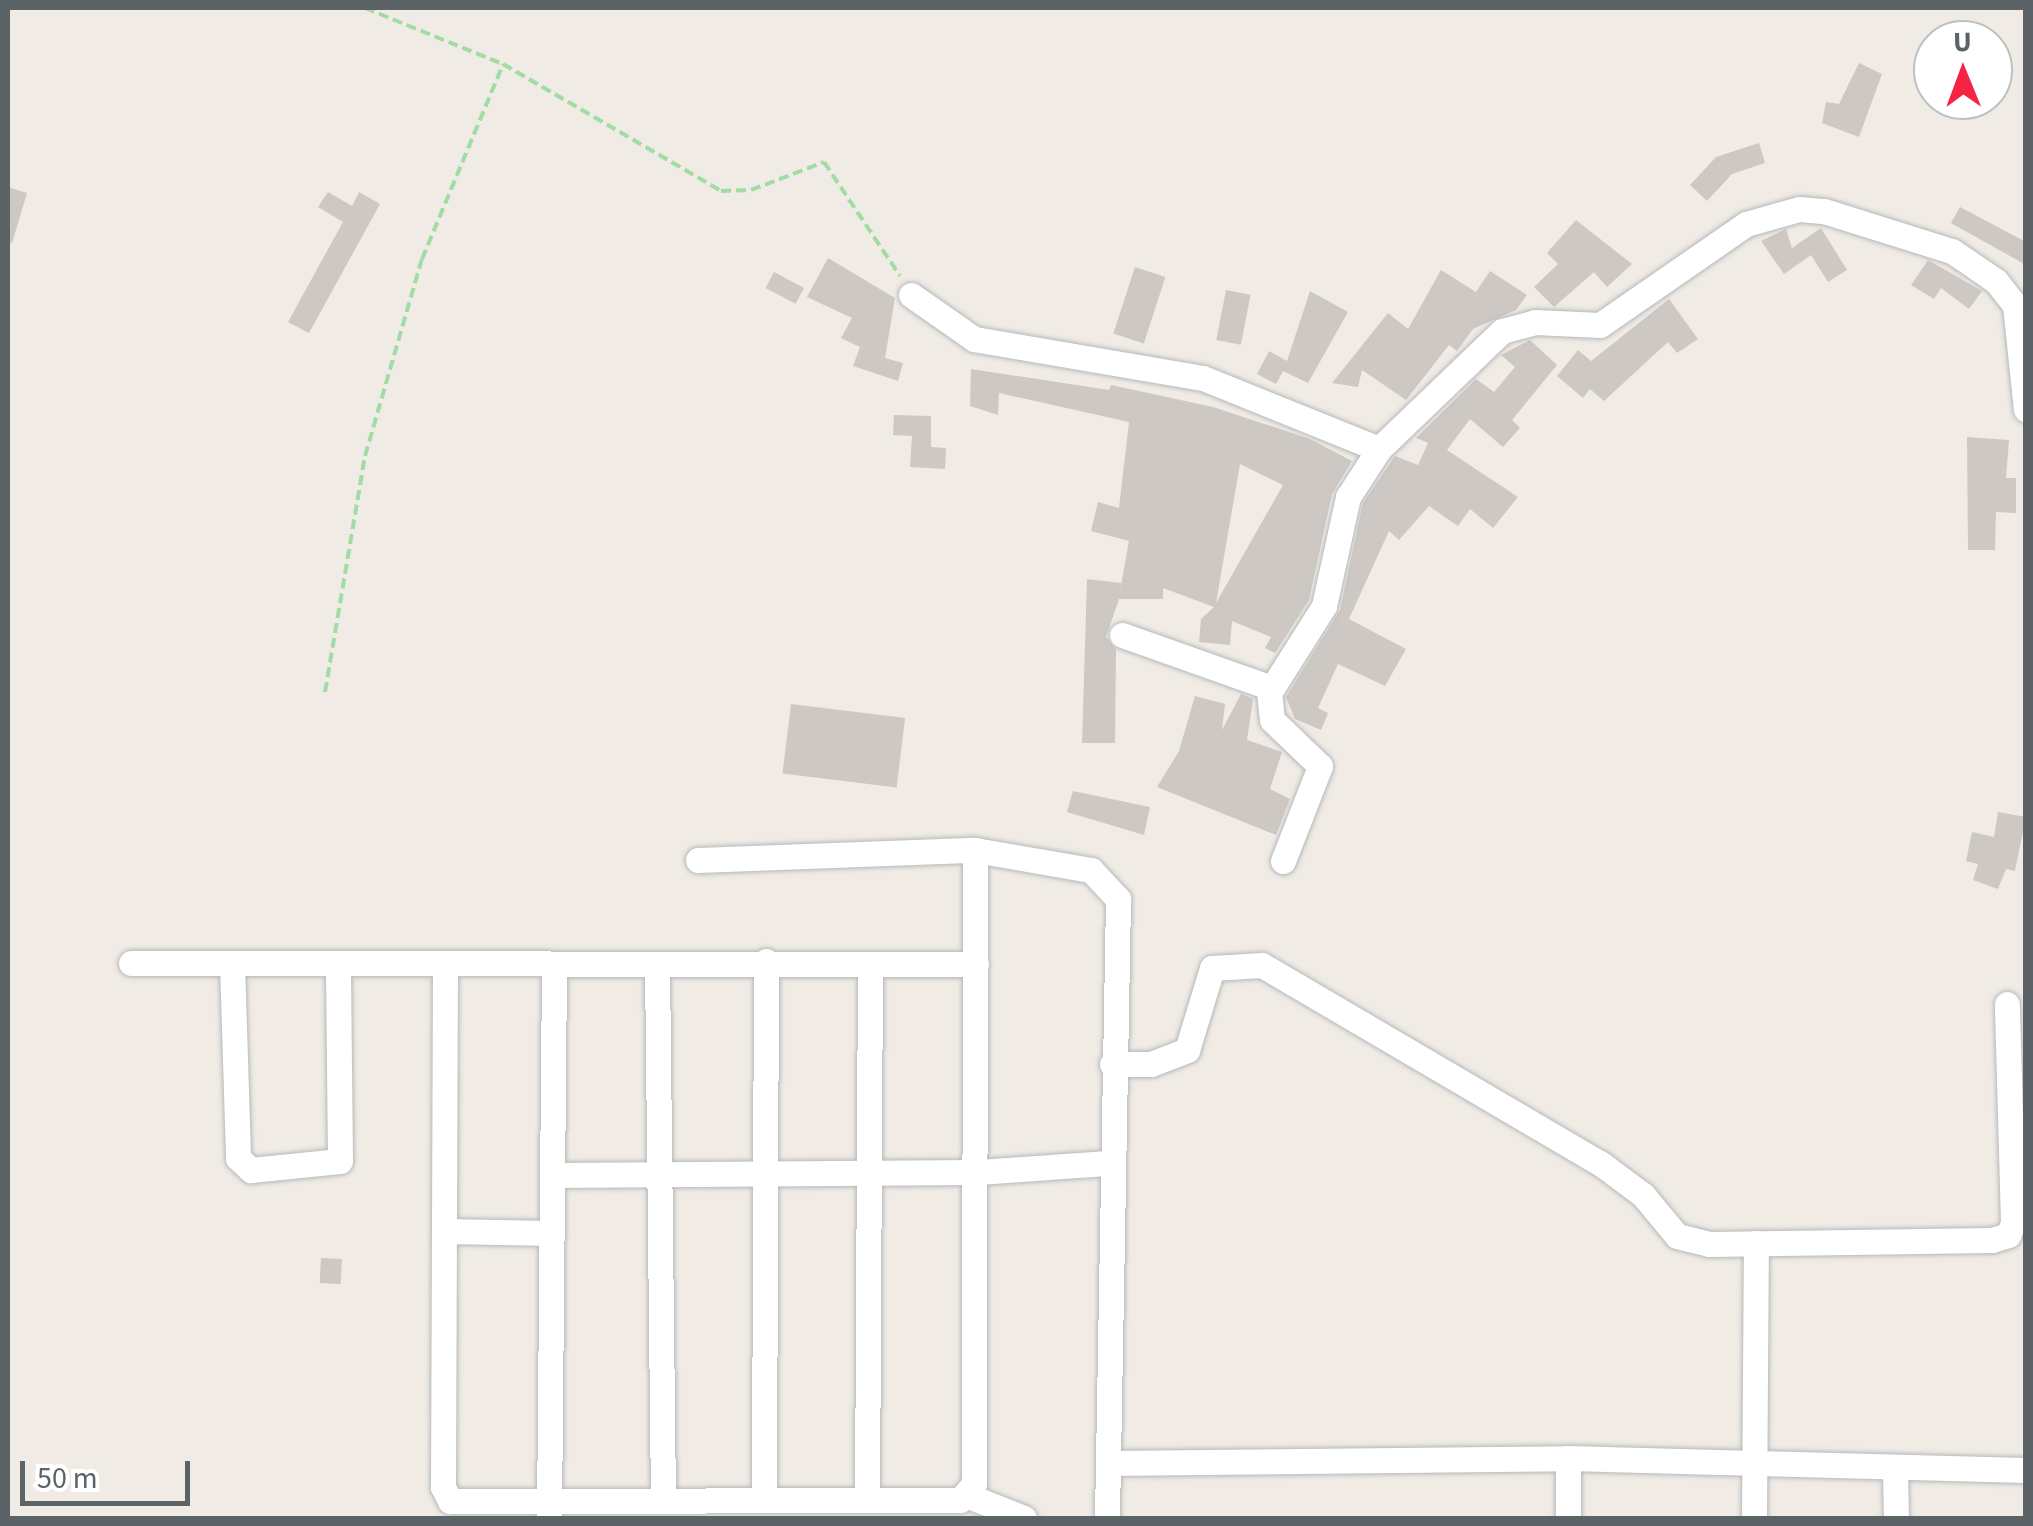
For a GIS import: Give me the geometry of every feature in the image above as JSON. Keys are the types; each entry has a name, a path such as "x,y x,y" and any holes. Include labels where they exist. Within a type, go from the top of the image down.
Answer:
{"street":[{"path":"1283,861 1320,766 1272,720 1272,688 1324,606 1348,497 1379,449 1502,332 1535,322 1600,325 1746,224 1799,209 1952,251 1996,281 2014,305 2026,409"},
{"path":"911,295 974,340 1204,378 1379,449"},
{"path":"1122,634 1272,688"},
{"path":"970,1497 978,1172 975,850"},
{"path":"698,860 975,850 1090,870 1108,882 1118,899 1108,1163 1107,1518"},
{"path":"764,1497 766,961"},
{"path":"131,963 976,964"},
{"path":"232,964 238,1158 252,1170 340,1161 338,964"},
{"path":"549,1509 554,964"},
{"path":"658,964 662,1498"},
{"path":"445,965 446,1494 458,1501 549,1509 662,1498 970,1497 1024,1518"},
{"path":"1112,1064 1174,1058 1187,1050 1212,968 1262,965 1600,1162 1644,1194 1677,1236 1756,1243 2008,1235 2007,1004"},
{"path":"867,1500 870,966"},
{"path":"552,1175 660,1171 978,1172 1108,1163"},
{"path":"444,1231 552,1233"},
{"path":"1754,1518 1759,1466 1756,1243"},
{"path":"1108,1464 1568,1458 1896,1472 2026,1470"},
{"path":"1568,1458 1568,1518"},
{"path":"1896,1472 1896,1518"}],"path":[{"path":"366,8 502,64 721,191 752,190 824,162 911,295"},
{"path":"325,692 364,456 422,260 502,64"}],"building":[{"path":"1859,63 1882,74 1859,137 1822,123 1826,102 1839,104"},
{"path":"1759,143 1765,163 1732,174 1707,201 1690,185 1716,157"},
{"path":"8,187 27,193 12,243 8,242"},
{"path":"328,192 352,206 359,192 380,204 309,333 288,322 343,222 318,207"},
{"path":"1960,207 2026,242 2026,265 1951,223"},
{"path":"1576,220 1632,264 1607,287 1594,272 1554,307 1534,287 1558,264 1547,253"},
{"path":"1821,228 1847,270 1828,282 1811,255 1784,274 1761,241 1786,229 1792,248"},
{"path":"828,258 895,298 885,358 903,363 898,381 853,366 860,347 841,338 852,318 807,297"},
{"path":"1928,260 1982,291 1969,309 1941,288 1934,299 1911,285"},
{"path":"1135,267 1165,277 1144,343 1113,334"},
{"path":"1441,270 1476,292 1490,271 1527,295 1516,310 1473,329 1457,351 1449,345 1406,400 1362,370 1358,387 1332,383 1388,313 1408,329"},
{"path":"774,272 804,288 796,304 766,288"},
{"path":"1226,290 1251,295 1241,345 1216,340"},
{"path":"1310,291 1348,312 1308,383 1283,371 1276,384 1257,374 1269,351 1287,361"},
{"path":"1669,299 1698,339 1677,353 1668,342 1604,401 1590,389 1583,398 1557,376 1578,350 1591,361"},
{"path":"1530,340 1557,365 1512,420 1520,428 1503,447 1470,419 1447,450 1518,497 1493,528 1470,509 1458,526 1429,506 1399,540 1389,531 1349,619 1406,649 1385,686 1338,664 1318,708 1328,713 1321,730 1295,719 1286,697 1340,610 1363,503 1395,456 1418,465 1428,443 1416,438 1476,379 1494,392 1515,367 1501,355"},
{"path":"971,369 1109,390 1111,385 1213,407 1310,439 1352,461 1332,494 1309,600 1275,653 1265,648 1271,637 1232,621 1230,645 1199,642 1201,619 1214,607 1163,588 1163,599 1119,599 1106,637 1116,650 1115,743 1082,743 1087,579 1121,583 1120,591 1129,541 1091,531 1098,502 1119,508 1129,422 999,393 998,415 970,406","holes":["1240,464 1283,485 1216,603"]},
{"path":"894,415 931,416 931,447 946,448 945,469 910,467 912,436 893,435"},
{"path":"1967,437 2009,440 2006,478 2016,478 2016,513 1996,512 1995,550 1968,550"},
{"path":"1241,694 1253,699 1247,740 1282,752 1270,789 1290,799 1276,835 1157,787 1179,751 1195,696 1225,704 1222,730"},
{"path":"791,704 905,718 897,787 782,773"},
{"path":"1073,791 1150,807 1144,835 1067,812"},
{"path":"1998,812 2026,817 2015,871 2006,869 1998,889 1973,880 1978,864 1966,861 1972,832 1994,837"},
{"path":"321,1258 342,1259 341,1284 320,1283"}]}
